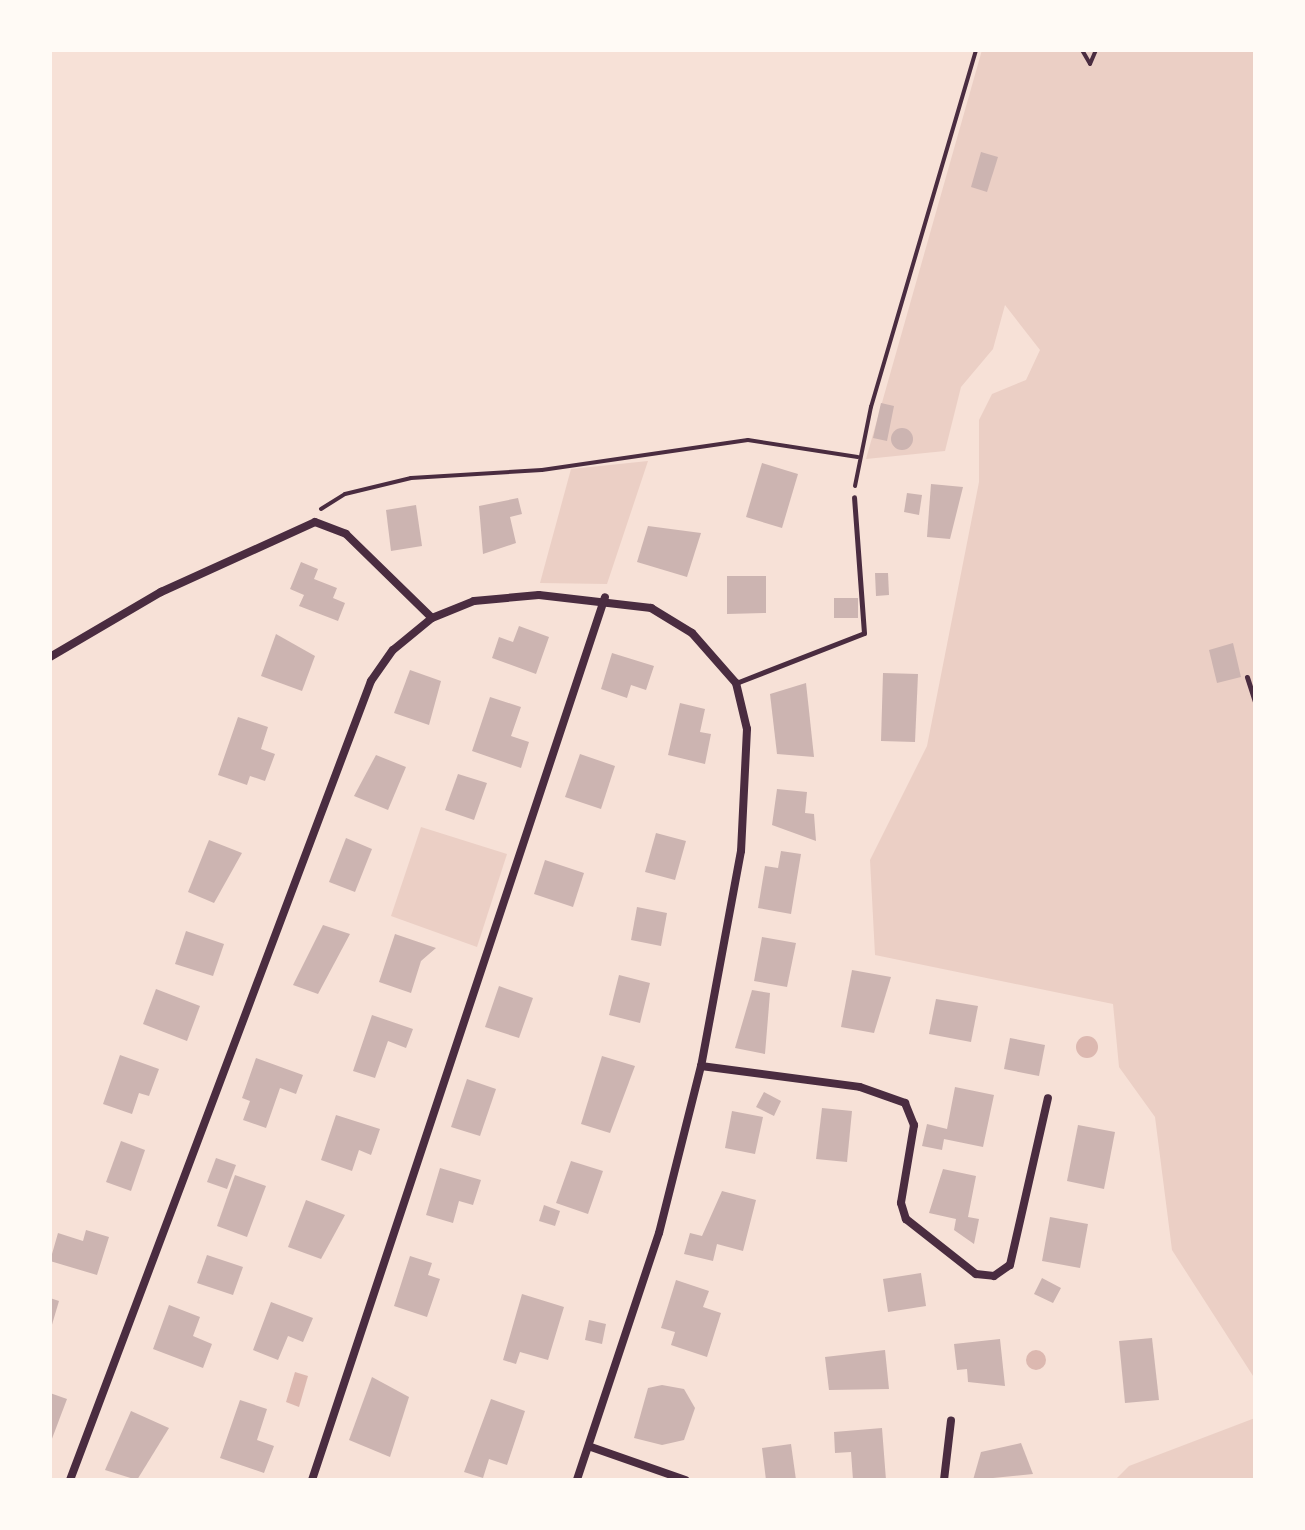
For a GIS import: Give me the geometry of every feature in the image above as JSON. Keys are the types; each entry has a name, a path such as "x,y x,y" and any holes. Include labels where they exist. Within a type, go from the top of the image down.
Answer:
{"street":[{"path":"50,657 161,592 315,522 346,534 432,618"},
{"path":"312,1480 605,597"},
{"path":"70,1480 371,681 393,650 432,618 474,601 605,597 651,608 692,633 736,683 747,729 741,851 701,1066 659,1233 591,1447 577,1480"},
{"path":"701,1066 860,1087 905,1103 914,1125 901,1203 906,1219 976,1274 994,1276 1010,1265 1048,1098"},
{"path":"944,1480 951,1420"},
{"path":"591,1447 685,1480"}],"lane":[{"path":"736,683 864,633 854,497"},
{"path":"1247,677 1255,702"}],"path":[{"path":"854,497 858,459 976,50"},
{"path":"1082,50 1090,64 1096,50"},
{"path":"315,522 320,509 345,494 411,478 542,470 748,440 858,459"}],"shaded area":[{"path":"982,50 1255,50 1255,1379 1172,1250 1155,1117 1119,1067 1113,1004 875,955 870,860 927,746 979,482 979,420 992,394 1026,380 1040,350 1005,305 993,349 961,387 945,451 866,459"},
{"path":"648,461 607,584 540,583 571,469"},
{"path":"421,827 507,854 477,947 391,916"},
{"path":"1087,1036 1095,1039 1098,1047 1095,1055 1087,1058 1079,1055 1076,1047 1079,1039"},
{"path":"1036,1350 1043,1353 1046,1360 1043,1367 1036,1370 1029,1367 1026,1360 1029,1353"},
{"path":"295,1372 308,1376 299,1407 286,1402"},
{"path":"1255,1418 1255,1480 1115,1480 1129,1466"}],"building":[{"path":"981,152 998,157 987,192 971,187"},
{"path":"881,403 894,406 887,441 873,438"},
{"path":"902,428 910,431 913,439 910,447 902,450 894,447 891,439 894,431"},
{"path":"762,463 798,474 782,528 746,517"},
{"path":"931,484 963,487 950,539 927,537"},
{"path":"907,493 922,495 919,515 904,512"},
{"path":"518,498 522,514 510,517 516,543 483,554 479,506"},
{"path":"416,505 422,546 391,551 386,510"},
{"path":"648,526 701,533 687,577 637,562"},
{"path":"301,562 318,569 314,579 337,588 333,598 345,603 338,621 299,606 304,595 290,589"},
{"path":"875,573 888,573 889,595 876,596"},
{"path":"727,576 766,576 766,613 727,614"},
{"path":"834,598 858,598 858,618 834,618"},
{"path":"519,626 549,637 536,674 492,658 499,637 513,642"},
{"path":"276,634 315,656 302,691 261,676"},
{"path":"1233,643 1241,677 1217,683 1209,650"},
{"path":"612,653 654,666 646,690 631,685 627,698 601,689"},
{"path":"410,670 441,681 429,725 394,713"},
{"path":"883,673 918,674 915,742 881,741"},
{"path":"806,683 814,757 777,754 770,694"},
{"path":"490,697 521,707 511,736 529,742 521,768 472,751"},
{"path":"680,703 705,709 700,732 711,734 705,764 668,755"},
{"path":"238,717 268,727 261,749 275,754 265,781 250,776 247,785 218,775"},
{"path":"580,754 615,766 601,809 565,797"},
{"path":"376,755 406,767 388,810 354,796"},
{"path":"458,774 487,783 474,820 445,810"},
{"path":"777,789 807,792 805,813 814,814 816,841 772,825"},
{"path":"656,833 686,841 675,880 645,872"},
{"path":"346,838 372,849 355,892 329,882"},
{"path":"209,840 242,853 214,903 188,892"},
{"path":"781,851 801,854 791,914 758,908 765,866 778,868"},
{"path":"545,860 584,873 573,907 534,894"},
{"path":"637,907 667,913 661,946 631,940"},
{"path":"323,925 350,934 318,994 293,985"},
{"path":"186,931 224,944 213,976 175,964"},
{"path":"395,934 436,948 421,961 411,993 379,982"},
{"path":"762,937 796,943 787,987 754,981"},
{"path":"852,970 891,977 874,1033 841,1027"},
{"path":"619,975 650,983 640,1023 609,1015"},
{"path":"499,986 533,998 519,1038 485,1027"},
{"path":"156,989 200,1006 187,1041 143,1024"},
{"path":"752,990 770,993 765,1054 735,1048"},
{"path":"936,999 978,1006 971,1042 929,1034"},
{"path":"372,1015 413,1029 406,1048 388,1041 375,1078 353,1071"},
{"path":"1010,1038 1045,1045 1039,1076 1004,1069"},
{"path":"120,1055 159,1069 149,1096 139,1093 132,1114 103,1104"},
{"path":"602,1056 635,1066 610,1133 581,1124"},
{"path":"256,1058 303,1075 296,1094 280,1088 266,1128 243,1120 250,1101 242,1098"},
{"path":"467,1079 496,1089 480,1136 451,1127"},
{"path":"955,1087 994,1095 983,1147 944,1139 942,1150 922,1146 927,1124 947,1129"},
{"path":"764,1092 781,1101 774,1116 756,1107"},
{"path":"822,1108 852,1111 847,1162 816,1159"},
{"path":"732,1111 763,1117 755,1154 725,1148"},
{"path":"336,1115 380,1129 371,1155 359,1150 352,1171 321,1160"},
{"path":"1078,1125 1115,1132 1104,1189 1067,1181"},
{"path":"121,1141 145,1150 131,1191 106,1182"},
{"path":"216,1158 236,1165 227,1189 207,1182"},
{"path":"571,1161 603,1171 588,1214 556,1203"},
{"path":"440,1168 481,1180 473,1205 459,1201 453,1223 426,1215"},
{"path":"943,1169 976,1176 968,1217 979,1219 974,1244 954,1230 956,1219 929,1213"},
{"path":"235,1175 266,1186 247,1237 217,1226"},
{"path":"722,1191 756,1200 743,1251 717,1244 713,1261 684,1254 690,1233 702,1236"},
{"path":"306,1200 345,1215 321,1259 288,1247"},
{"path":"544,1205 560,1211 555,1226 539,1221"},
{"path":"1050,1217 1088,1224 1080,1268 1042,1261"},
{"path":"86,1230 109,1237 97,1275 50,1261 58,1233 83,1241"},
{"path":"207,1255 243,1267 233,1295 197,1283"},
{"path":"410,1256 432,1263 428,1275 440,1279 427,1317 394,1306"},
{"path":"921,1273 926,1306 888,1312 883,1279"},
{"path":"1042,1278 1061,1288 1053,1303 1034,1294"},
{"path":"676,1280 709,1291 703,1307 721,1313 707,1357 671,1345 675,1332 661,1328"},
{"path":"522,1294 564,1307 548,1360 520,1352 516,1364 503,1360"},
{"path":"50,1298 59,1301 51,1328 50,1328"},
{"path":"271,1302 313,1318 303,1342 288,1336 278,1360 253,1350"},
{"path":"169,1305 200,1317 193,1336 212,1344 203,1368 153,1349"},
{"path":"589,1320 606,1324 602,1344 585,1340"},
{"path":"1152,1338 1159,1400 1125,1403 1119,1341"},
{"path":"1000,1339 1005,1386 968,1382 967,1369 957,1370 954,1344"},
{"path":"885,1350 889,1389 829,1390 825,1357"},
{"path":"372,1377 409,1397 390,1457 349,1440"},
{"path":"662,1385 684,1389 695,1408 684,1440 662,1445 634,1438 648,1388"},
{"path":"50,1393 67,1399 50,1444"},
{"path":"491,1399 525,1411 507,1465 489,1459 483,1478 464,1472"},
{"path":"240,1400 267,1409 257,1440 274,1446 264,1473 220,1458"},
{"path":"131,1411 169,1428 137,1480 105,1470"},
{"path":"882,1428 886,1480 853,1480 851,1452 835,1453 834,1432"},
{"path":"1021,1443 1033,1474 973,1480 981,1452"},
{"path":"791,1444 796,1480 766,1480 762,1448"}]}
